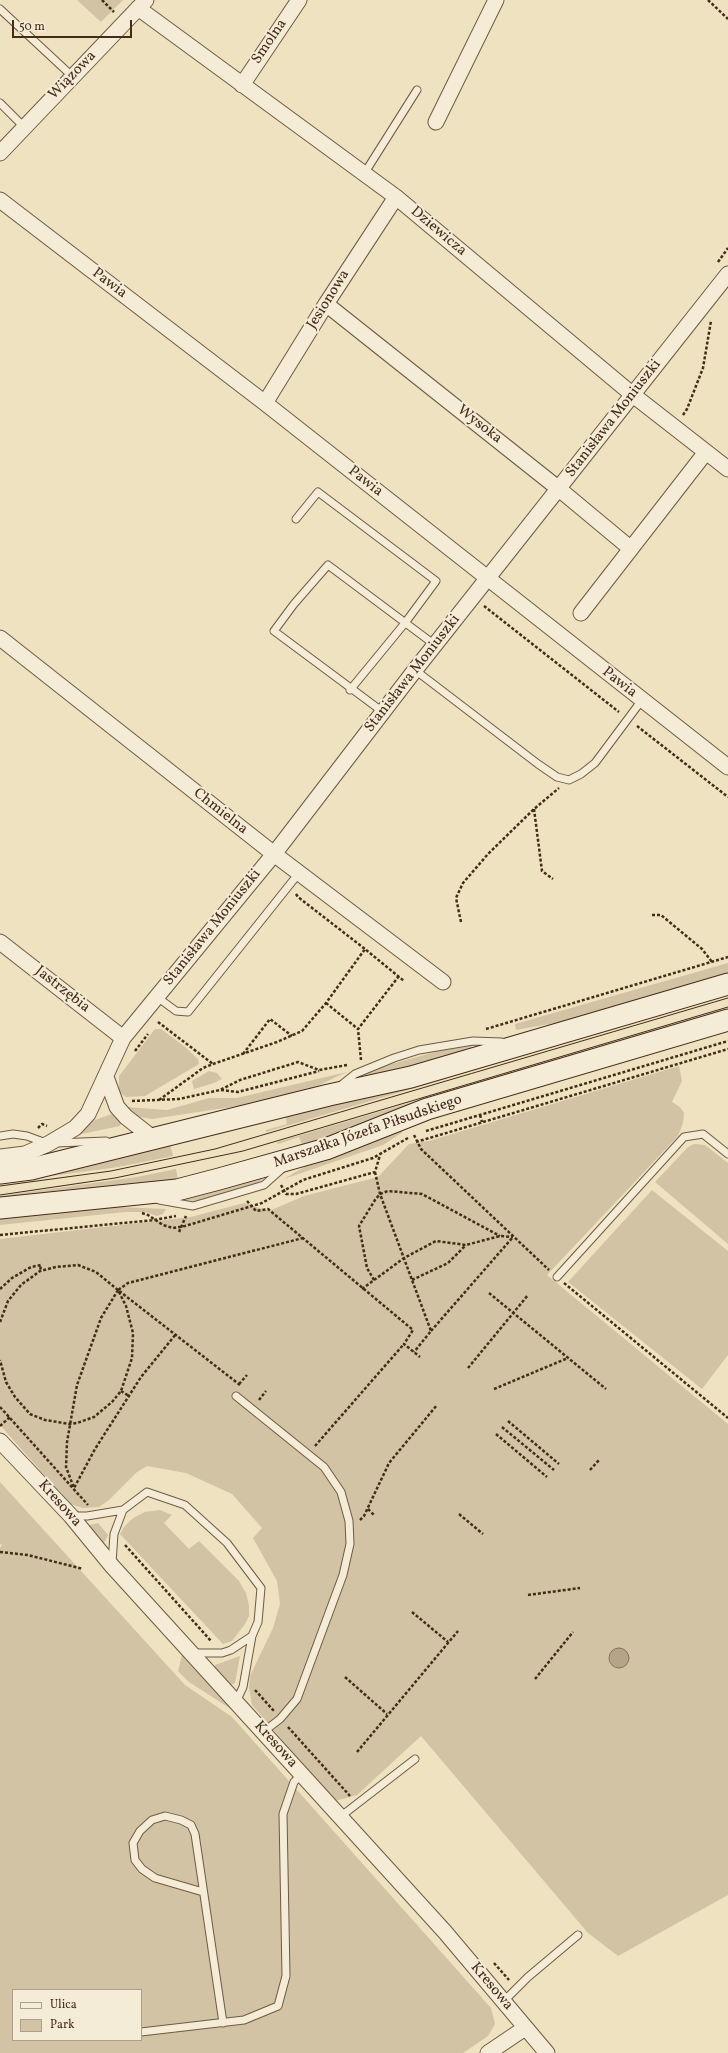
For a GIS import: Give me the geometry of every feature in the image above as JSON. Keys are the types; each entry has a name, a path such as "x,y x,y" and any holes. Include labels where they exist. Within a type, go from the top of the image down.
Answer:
{"main road":[{"path":"0,1173 31,1169 329,1095 411,1077 728,984"},
{"name":"Marszałka Józefa Piłsudskiego","path":"0,1208 177,1190 294,1159 427,1109 728,1020"}],"street":[{"name":"Smolna","path":"242,84 299,0"},
{"path":"436,122 496,0"},
{"name":"Dziewicza","path":"142,4 242,84 396,197 633,395 728,469"},
{"name":"Wiązowa","path":"0,153 142,4"},
{"name":"Jesionowa","path":"265,403 326,304 396,197"},
{"name":"Pawia","path":"0,200 265,403 728,767"},
{"name":"Stanisława Moniuszki","path":"0,1157 25,1154 48,1144 75,1128 88,1114 123,1038 274,854 415,670 728,274"},
{"name":"Wysoka","path":"326,304 559,489 630,548"},
{"path":"581,613 706,452"},
{"name":"Chmielna","path":"0,638 274,854 295,879 443,982"},
{"name":"Jastrzębia","path":"0,942 123,1038"},
{"path":"106,1077 116,1107 126,1117 154,1139"},
{"name":"Kresowa","path":"0,1441 71,1516 112,1566 444,1932 546,2053"},
{"path":"488,2053 525,2028"}],"lane":[{"path":"0,9 72,76"},
{"path":"364,174 417,90"},
{"path":"0,103 24,127"},
{"path":"296,519 318,492 436,581 405,623 350,690"},
{"path":"383,712 365,698 350,690 274,631 294,604 328,565 435,645"},
{"path":"415,670 538,764 557,777 569,780 581,774 595,763 642,700"},
{"path":"157,997 176,1011 188,1012 295,879"},
{"path":"0,1136 13,1134 27,1136 48,1144 154,1139"},
{"path":"556,1277 684,1138 703,1134 728,1154"},
{"path":"236,1396 324,1467 341,1492 349,1530 350,1544 343,1575 297,1699 280,1719 263,1732"},
{"path":"71,1516 97,1515 123,1510 146,1492 185,1504 227,1543 261,1588 258,1622 252,1636 243,1677 243,1687 236,1702"},
{"path":"112,1566 114,1534 123,1510"},
{"path":"191,1653 222,1653 231,1650 252,1636"},
{"path":"340,1818 416,1759"},
{"path":"142,2032 244,2020 278,2006 286,1976 283,1814 294,1782 302,1775"},
{"path":"203,1892 155,1878 142,1870 135,1860 133,1843 140,1831 152,1820 165,1816 181,1820 191,1825 195,1834 223,2023"},
{"path":"503,2002 528,1977 578,1935"}],"path":[{"path":"708,0 728,19"},
{"path":"460,922 456,898 463,883 488,854 534,809 569,780"},
{"path":"534,809 542,870 553,879"},
{"path":"295,879 298,897 404,981"},
{"path":"652,915 661,915 702,949 712,962"},
{"path":"159,1100 203,1068 302,1032 326,1003 365,949"},
{"path":"481,1030 728,958"},
{"path":"361,1062 358,1029 399,976"},
{"path":"326,1003 358,1029"},
{"path":"242,1054 270,1019 292,1036"},
{"path":"158,1022 213,1064"},
{"path":"137,1213 146,1214 168,1227 181,1227 266,1202 284,1190 307,1178 381,1155 414,1136 728,1042"},
{"path":"416,1142 728,1049"},
{"path":"240,1080 298,1062 319,1070"},
{"path":"220,1090 238,1092 319,1070 354,1064"},
{"path":"480,1115 482,1122"},
{"path":"414,1136 421,1149 556,1277 728,1418"},
{"path":"381,1155 375,1172 380,1194 431,1331"},
{"path":"284,1190 286,1194 300,1193 375,1172"},
{"path":"374,1280 366,1268 359,1226 380,1194 388,1191 422,1194 500,1236"},
{"path":"245,1200 256,1211 268,1209 413,1330 404,1344 314,1446"},
{"path":"179,1232 186,1214"},
{"path":"0,1235 154,1220"},
{"path":"362,1289 404,1258 436,1241 466,1245 500,1236 513,1237"},
{"path":"414,1352 513,1237"},
{"path":"74,1488 66,1468 70,1424 77,1385 101,1318 118,1290 128,1283 304,1238"},
{"path":"412,1280 448,1263 466,1245"},
{"path":"0,1289 12,1278 31,1267 41,1265 40,1271"},
{"path":"0,1322 8,1301 21,1285 40,1271 56,1267 78,1265 96,1272 244,1388"},
{"path":"0,1360 6,1382 15,1397 30,1414 45,1420 70,1424 94,1417 112,1402 121,1390 132,1358 133,1332 126,1306 118,1290"},
{"path":"489,1293 606,1389"},
{"path":"468,1368 528,1295"},
{"path":"74,1488 95,1449 140,1377 176,1334"},
{"path":"404,1344 420,1357"},
{"path":"494,1390 568,1358"},
{"path":"239,1384 247,1375"},
{"path":"121,1390 129,1396"},
{"path":"259,1400 266,1392"},
{"path":"254,1396 265,1406"},
{"path":"349,1530 364,1516 389,1463 437,1405"},
{"path":"0,1407 97,1515"},
{"path":"0,1426 10,1417"},
{"path":"508,1421 559,1464"},
{"path":"502,1427 554,1470"},
{"path":"496,1434 547,1477"},
{"path":"590,1470 599,1460"},
{"path":"368,1509 374,1515"},
{"path":"459,1514 483,1534"},
{"path":"114,1534 222,1653"},
{"path":"0,1552 28,1556 83,1569"},
{"path":"528,1595 580,1588"},
{"path":"412,1612 448,1642"},
{"path":"357,1752 387,1714 458,1631"},
{"path":"535,1679 573,1632"},
{"path":"243,1677 352,1799 356,1806"},
{"path":"344,1677 387,1714"},
{"path":"492,1962 512,1984"}],"green space":[{"path":"77,0 123,0 101,22"},
{"path":"728,963 728,974 572,1020 516,1030 515,1024"},
{"path":"728,993 728,995 266,1132 266,1130 287,1124 285,1114"},
{"path":"728,1009 728,1011 338,1136 302,1145 299,1137 278,1144 277,1142"},
{"path":"155,1029 161,1029 185,1047 198,1059 199,1064 145,1096 126,1097 119,1092 119,1076"},
{"path":"471,1046 473,1049 420,1064 362,1076 362,1074 378,1068 438,1051"},
{"path":"679,1066 682,1081 672,1102 680,1107 684,1113 683,1123 678,1136 547,1275 728,1424 728,1895 618,1956 588,1933 421,1736 357,1795 335,1801 252,1705 249,1688 250,1676 273,1628 280,1604 277,1581 253,1538 262,1528 232,1494 186,1473 147,1466 137,1472 109,1500 99,1507 83,1508 70,1504 0,1425 0,1239 191,1217 244,1203 269,1211 304,1196 378,1177 409,1144 429,1141"},
{"path":"209,1071 217,1073 222,1079 194,1089 192,1081"},
{"path":"347,1072 315,1087 271,1101 152,1119 140,1117 130,1112 125,1107 167,1110 209,1098 237,1098"},
{"path":"112,1114 121,1123 120,1126 72,1136 89,1122"},
{"path":"400,1130 403,1132 383,1145 284,1179 311,1163"},
{"path":"170,1144 173,1156 118,1167 0,1183 0,1181 53,1174"},
{"path":"694,1144 705,1145 728,1163 728,1244 655,1182 688,1147"},
{"path":"176,1169 178,1180 0,1198 0,1196 137,1177"},
{"path":"261,1177 263,1180 256,1183 196,1201 181,1200"},
{"path":"652,1190 728,1251 728,1355 702,1389 568,1282"},
{"path":"95,1206 166,1209 163,1214 157,1216 146,1212 125,1212 0,1225 0,1216"},
{"path":"0,1482 185,1685 232,1717 491,2008 495,2024 488,2036 463,2053 0,2053 0,1548 2,1545 0,1544"},
{"path":"160,1510 172,1515 164,1523 189,1549 199,1541 239,1581 246,1593 249,1606 249,1616 232,1641 223,1644 120,1534 124,1527 133,1518 145,1512"},
{"path":"98,1523 108,1535 103,1545 88,1528 89,1525"},
{"path":"182,1655 234,1711 189,1682 178,1671"},
{"path":"240,1656 235,1683 231,1685 214,1668 215,1665"}],"shaded area":[{"path":"619,1648 626,1651 629,1658 626,1665 619,1668 612,1665 609,1658 612,1651"}],"tram line":[{"path":"0,1186 111,1171 215,1149 728,998"},
{"path":"0,1195 115,1178 243,1151 728,1007"}]}
